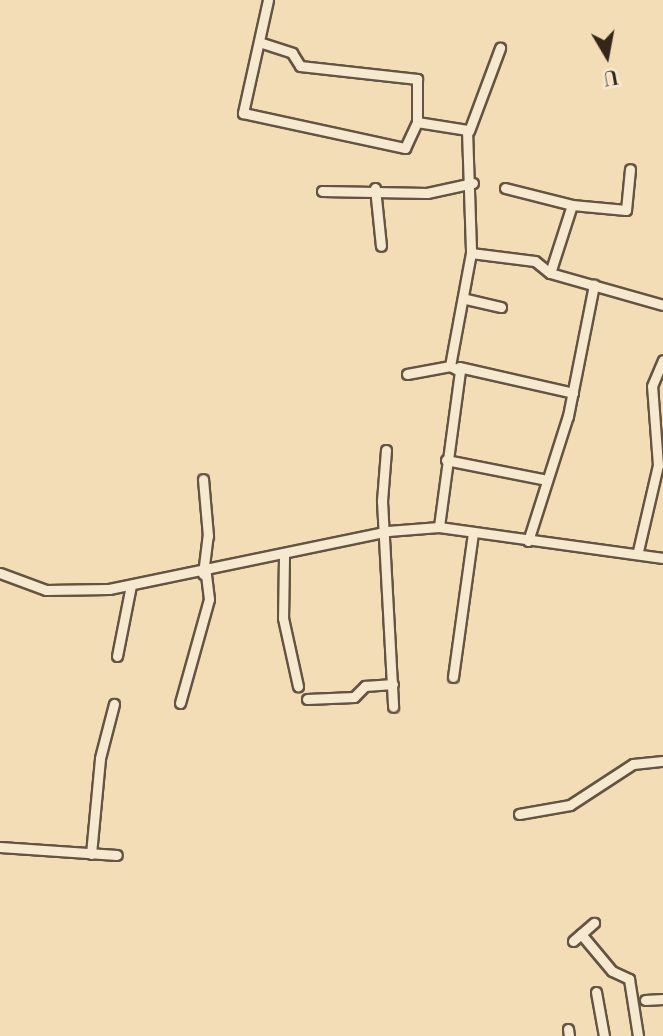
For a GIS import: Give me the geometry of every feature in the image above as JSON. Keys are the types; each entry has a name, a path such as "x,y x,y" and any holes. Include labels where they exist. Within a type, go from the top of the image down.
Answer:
{"street":[{"path":"258,42 292,53 300,66 417,79 417,121 405,148 244,114 241,104 268,0"},
{"path":"439,527 454,366 471,253 472,183 469,131 500,48"},
{"path":"417,121 469,131"},
{"path":"505,188 572,205 626,210 630,169"},
{"path":"322,191 375,188 427,193 472,183"},
{"path":"375,188 381,246"},
{"path":"550,273 572,205"},
{"path":"471,253 535,261 550,273 663,304"},
{"path":"528,541 573,393 594,285"},
{"path":"466,299 501,307"},
{"path":"638,551 653,505 661,449 652,386 663,360"},
{"path":"407,374 454,366 573,393"},
{"path":"386,450 382,501 388,531 393,707"},
{"path":"446,460 547,480"},
{"path":"180,703 209,599 204,574 208,536 203,479"},
{"path":"0,573 24,585 69,592 204,574 388,531 439,527 528,541 638,551 663,558"},
{"path":"453,677 473,533"},
{"path":"284,557 284,618 298,686"},
{"path":"117,656 131,585"},
{"path":"307,699 354,697 365,687 393,684"},
{"path":"91,854 100,758 114,704"},
{"path":"519,814 570,805 633,764 663,761"},
{"path":"0,847 117,855"},
{"path":"573,941 594,923"},
{"path":"581,934 612,971 629,979 638,1036"},
{"path":"596,992 604,1036"},
{"path":"645,1000 663,999"}]}
